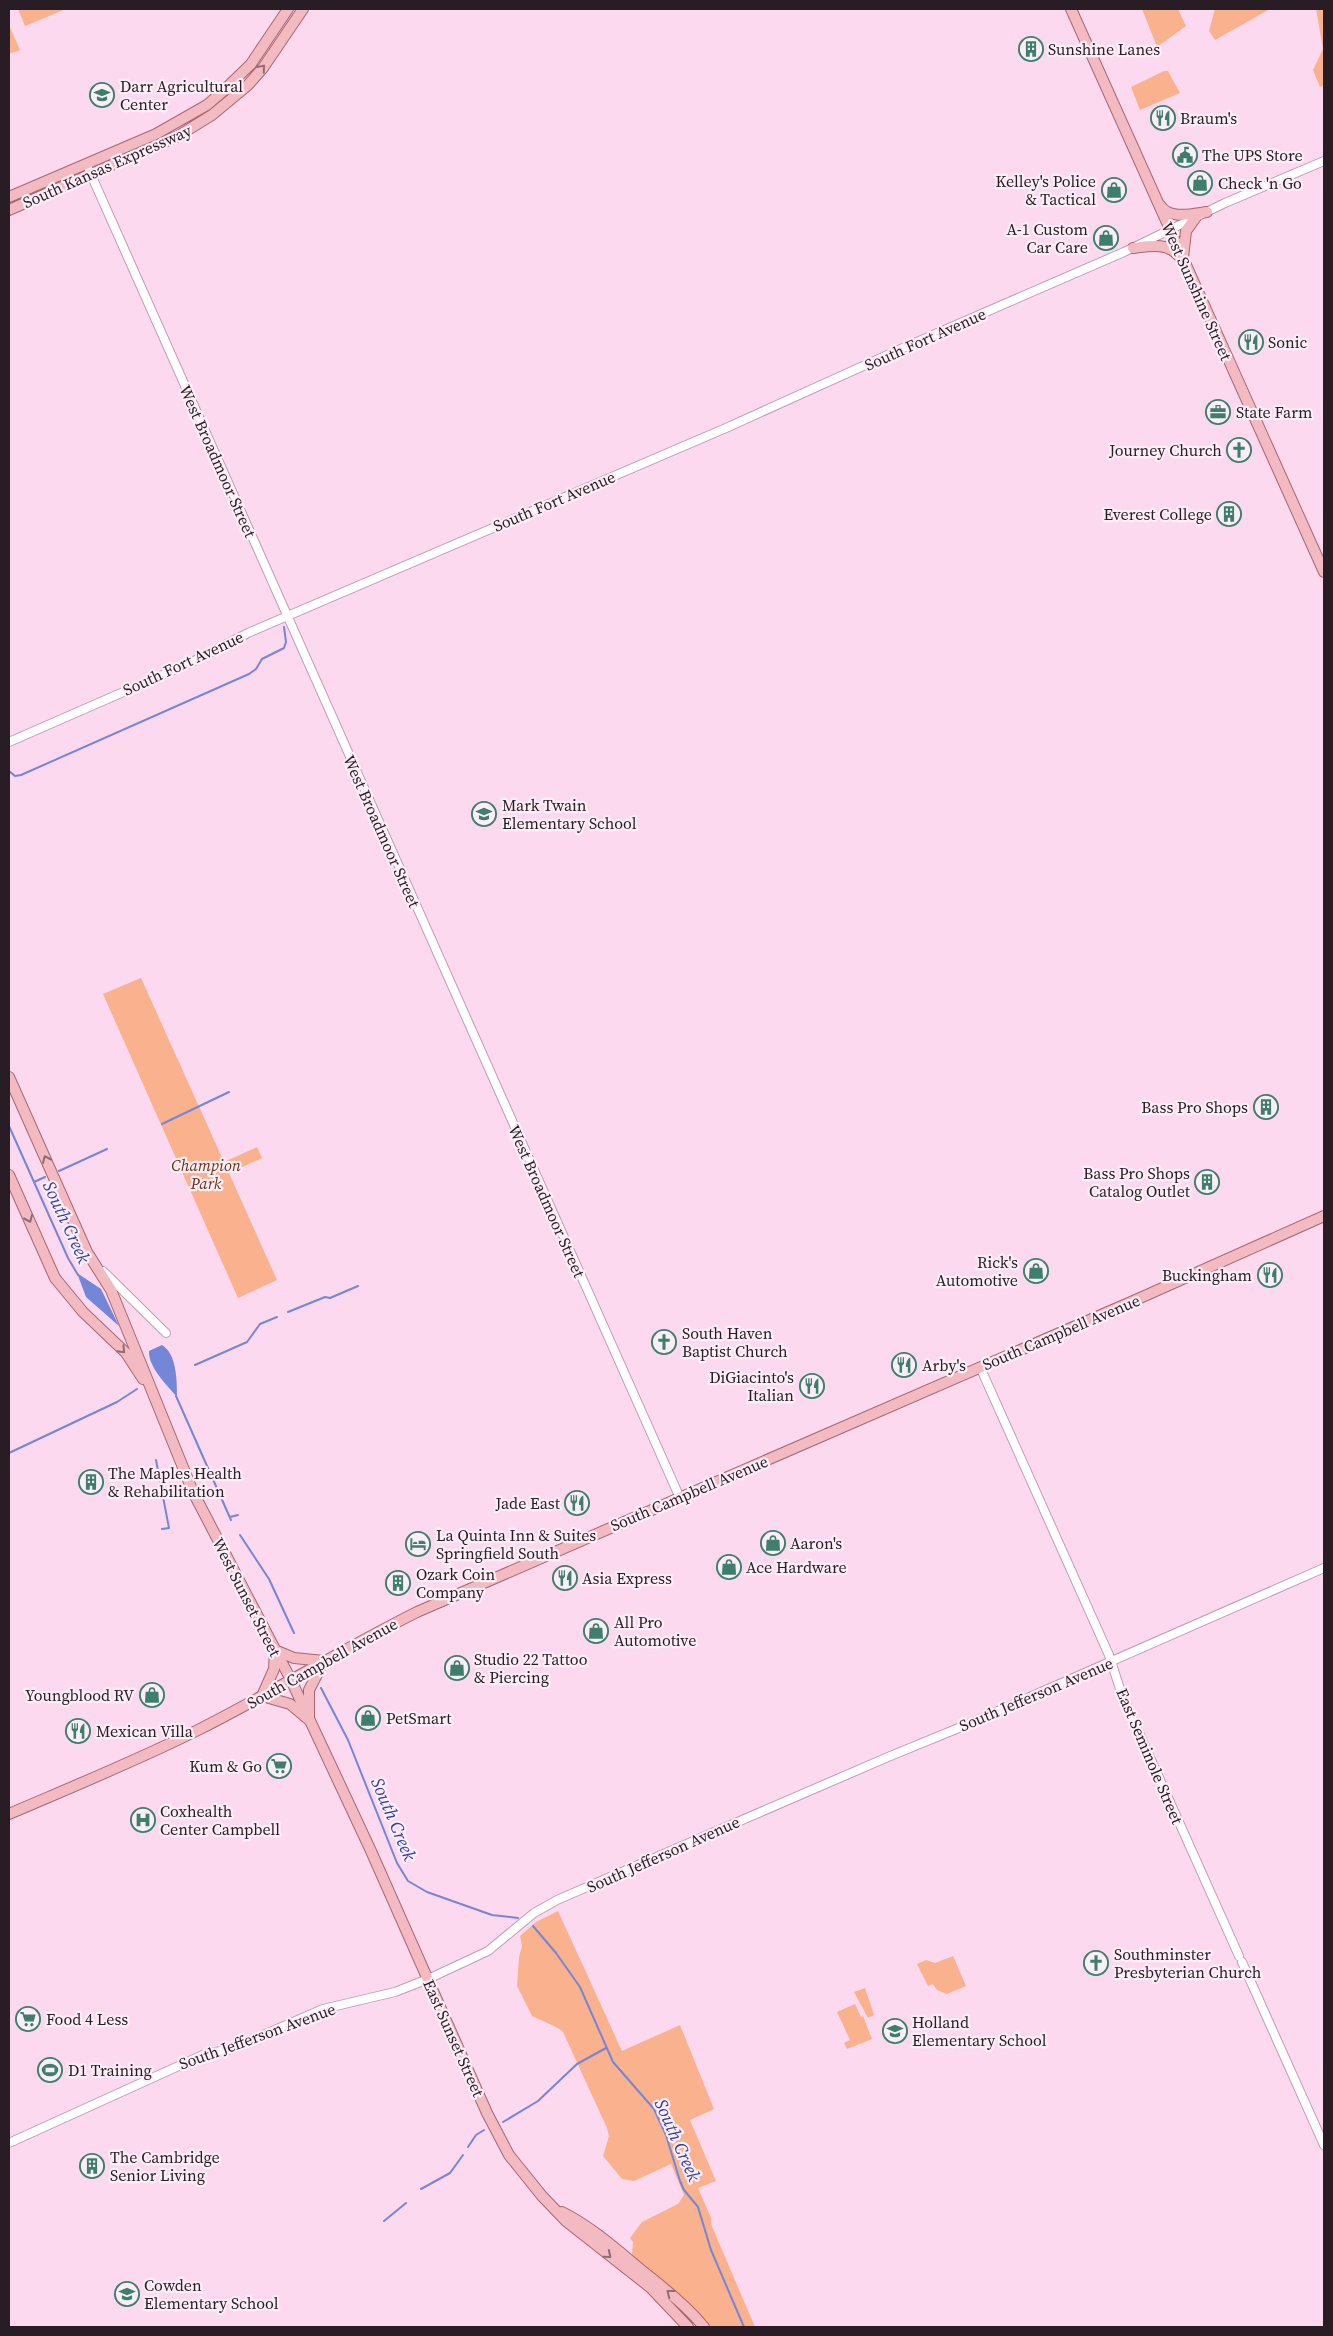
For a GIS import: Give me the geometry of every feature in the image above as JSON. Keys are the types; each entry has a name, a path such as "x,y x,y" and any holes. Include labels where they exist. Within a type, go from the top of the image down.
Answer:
{"main road":[{"name":"South Kansas Expressway","path":"9,197 156,134 189,117 214,99 251,64 288,9"},
{"name":"South Kansas Expressway","path":"9,210 178,136 224,106 247,86 263,68 302,9"},
{"name":"West Sunshine Street","path":"1071,9 1324,572"},
{"path":"1154,196 1163,210 1172,214 1186,215 1207,212"},
{"path":"1183,259 1186,231 1196,217"},
{"path":"1134,248 1164,246 1174,250 1183,259"},
{"name":"West Sunset Street","path":"9,1077 87,1252 111,1290 193,1492 291,1680 371,1851"},
{"name":"West Sunset Street","path":"9,1175 55,1278 82,1312 126,1353 153,1394"},
{"name":"South Campbell Avenue","path":"9,1814 198,1730 365,1638 417,1612 1324,1216"},
{"path":"275,1650 294,1658 324,1661 309,1690 309,1720 283,1700 262,1696 271,1679 275,1650"},
{"name":"East Sunset Street","path":"371,1851 487,2113 509,2155 542,2196 566,2221 651,2288 688,2327"},
{"name":"East Sunset Street","path":"558,2211 576,2219 619,2251 678,2299 704,2327"}],"street":[{"name":"South Fort Avenue","path":"9,742 192,662 243,635 288,615 726,428 911,344 1134,248 1196,217 1324,161"},
{"name":"West Broadmoor Street","path":"87,164 680,1498"},
{"path":"87,1252 109,1278 166,1333"},
{"name":"East Seminole Street","path":"980,1367 1112,1661 1122,1695 1324,2145"},
{"name":"South Jefferson Avenue","path":"9,2143 196,2058 230,2049 323,2009 395,1992 428,1979 488,1952 534,1913 557,1900 1324,1568"}],"green space":[{"path":"18,9 66,9 25,26"},
{"path":"1142,9 1178,9 1186,26 1157,47"},
{"path":"1215,9 1270,9 1215,40 1209,31"},
{"path":"1316,9 1324,9 1324,85 1320,87 1313,70 1323,49"},
{"path":"9,25 20,50 9,54"},
{"path":"1164,71 1168,71 1180,93 1140,110 1131,87"},
{"name":"Champion Park","path":"141,978 224,1162 257,1147 262,1158 229,1173 277,1280 238,1298 103,994"},
{"path":"558,1911 622,2051 680,2025 714,2109 690,2120 716,2181 698,2188 711,2218 711,2224 755,2327 710,2327 681,2296 639,2263 632,2254 633,2242 630,2238 642,2222 678,2204 684,2195 671,2164 634,2181 622,2179 603,2156 609,2136 607,2128 563,2032 532,2016 517,1986 519,1957 522,1946 520,1936 536,1922"},
{"path":"953,1956 966,1986 947,1994 937,1990 933,1984 928,1986 917,1964 926,1960 935,1963"},
{"path":"865,1988 874,2015 868,2018 854,1992"},
{"path":"855,2004 861,2017 863,2016 872,2039 847,2049 844,2043 850,2040 837,2012"}],"water":[{"path":"77,1273 101,1289 119,1326 86,1297"},
{"path":"162,1345 167,1349 173,1361 177,1397 159,1375 150,1357 149,1351"}],"waterway":[{"path":"9,771 15,776 21,775 249,674 256,669 262,659 284,648 286,642 284,627"},
{"path":"162,1124 229,1092"},
{"name":"South Creek","path":"9,1126 68,1258 78,1275"},
{"path":"59,1171 107,1149"},
{"path":"34,1182 45,1177"},
{"path":"288,1312 358,1286"},
{"path":"195,1365 247,1342 260,1324 277,1317"},
{"path":"9,1453 117,1402 137,1389"},
{"name":"South Creek","path":"176,1396 231,1520"},
{"path":"156,1460 169,1528 162,1529"},
{"path":"151,1472 158,1470"},
{"path":"230,1517 238,1515"},
{"name":"South Creek","path":"240,1535 269,1579 294,1633"},
{"name":"South Creek","path":"321,1688 348,1740 397,1863 408,1881 427,1892 492,1915 518,1918"},
{"name":"South Creek","path":"533,1926 556,1953 580,1987 613,2062 654,2109 666,2135 680,2181 684,2190 698,2207 711,2250 744,2327"},
{"path":"503,2122 538,2101 577,2064 606,2048"},
{"path":"468,2147 476,2135 484,2130"},
{"path":"421,2189 450,2173 463,2155"},
{"path":"384,2221 406,2203"}],"place":[{"name":"Sunshine Lanes","path":"1031,49"},
{"name":"Darr Agricultural Center","path":"102,95"},
{"name":"Braum's","path":"1163,118"},
{"name":"The UPS Store","path":"1185,155"},
{"name":"Check 'n Go","path":"1200,183"},
{"name":"Kelley's Police & Tactical","path":"1114,190"},
{"name":"A-1 Custom Car Care","path":"1106,238"},
{"name":"Sonic","path":"1251,342"},
{"name":"State Farm","path":"1218,412"},
{"name":"Journey Church","path":"1239,450"},
{"name":"Everest College","path":"1229,514"},
{"name":"Mark Twain Elementary School","path":"484,814"},
{"name":"Bass Pro Shops","path":"1266,1107"},
{"name":"Bass Pro Shops Catalog Outlet","path":"1207,1182"},
{"name":"Rick's Automotive","path":"1036,1271"},
{"name":"Buckingham","path":"1270,1275"},
{"name":"South Haven Baptist Church","path":"664,1342"},
{"name":"Arby's","path":"904,1365"},
{"name":"DiGiacinto's Italian","path":"812,1386"},
{"name":"The Maples Health & Rehabilitation","path":"91,1482"},
{"name":"Jade East","path":"577,1503"},
{"name":"Aaron's","path":"773,1543"},
{"name":"La Quinta Inn & Suites Springfield South","path":"418,1544"},
{"name":"Ace Hardware","path":"729,1567"},
{"name":"Asia Express","path":"565,1578"},
{"name":"Ozark Coin Company","path":"398,1583"},
{"name":"All Pro Automotive","path":"596,1631"},
{"name":"Studio 22 Tattoo & Piercing","path":"457,1668"},
{"name":"Youngblood RV","path":"152,1695"},
{"name":"PetSmart","path":"368,1718"},
{"name":"Mexican Villa","path":"78,1731"},
{"name":"Kum & Go","path":"279,1766"},
{"name":"Coxhealth Center Campbell","path":"143,1820"},
{"name":"Southminster Presbyterian Church","path":"1096,1963"},
{"name":"Food 4 Less","path":"28,2019"},
{"name":"Holland Elementary School","path":"895,2031"},
{"name":"D1 Training","path":"50,2070"},
{"name":"The Cambridge Senior Living","path":"92,2166"},
{"name":"Cowden Elementary School","path":"127,2294"}]}
